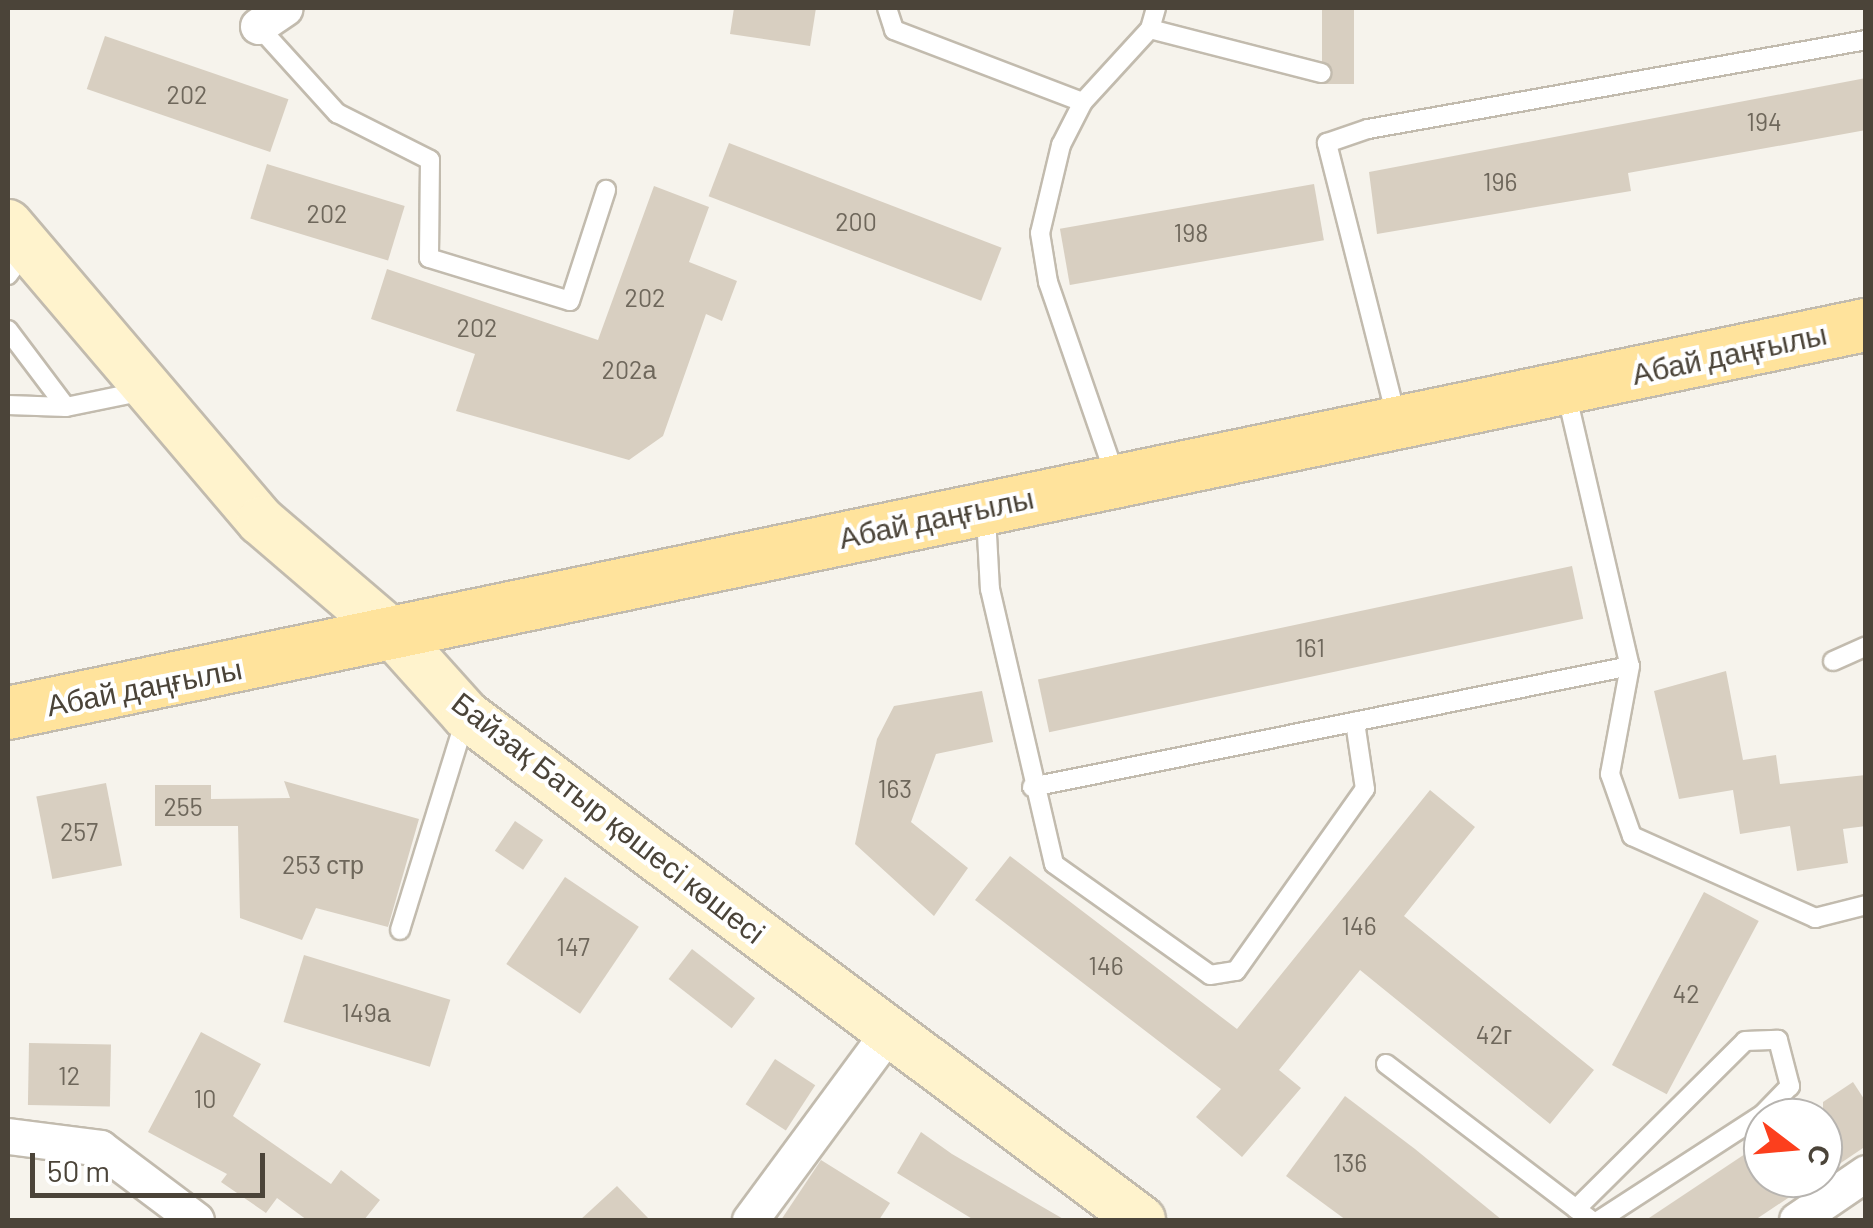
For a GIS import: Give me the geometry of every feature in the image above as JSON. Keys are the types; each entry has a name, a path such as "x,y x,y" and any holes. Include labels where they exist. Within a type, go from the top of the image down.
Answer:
{"main road":[{"name":"Байзақ Батыр қөшесі көшесі","path":"14,249 148,390 262,521 394,635 466,715 1141,1220"},
{"name":"Абай даңғылы","path":"8,714 394,635 985,506 1866,325"}],"street":[{"path":"750,1220 890,1030"},
{"path":"8,1136 100,1148 196,1220"},
{"path":"1798,1220 1866,1174"}],"lane":[{"path":"887,8 894,30 1083,102"},
{"path":"1116,479 1048,282 1040,233 1061,145 1083,102 1150,29 1156,8"},
{"path":"271,17 338,112 430,160 429,258 570,300 606,190"},
{"path":"1150,29 1321,73"},
{"path":"1397,421 1327,143 1368,128 1866,40"},
{"path":"8,330 66,407"},
{"path":"1565,387 1630,666 1610,774 1632,836 1815,918 1866,905"},
{"path":"8,405 66,407 148,390"},
{"path":"985,506 990,589 1032,787 1054,864 1210,974 1236,971 1365,789 1355,722"},
{"path":"1833,661 1866,646"},
{"path":"1032,787 1630,666"},
{"path":"400,930 466,715"},
{"path":"1386,1064 1583,1215 1746,1041 1778,1040 1790,1086 1763,1114 1600,1220"}],"building":[{"path":"734,8 816,8 810,46 730,34"},
{"path":"1322,8 1354,8 1354,84 1322,84"},
{"path":"105,36 288,99 270,152 87,89"},
{"path":"1866,78 1866,130 1628,173 1631,191 1377,234 1369,172"},
{"path":"729,143 1002,248 981,301 709,196"},
{"path":"267,164 405,206 388,261 250,219"},
{"path":"1314,184 1324,240 1070,285 1060,229"},
{"path":"654,186 709,207 689,262 737,281 722,321 706,314 663,436 629,460 456,411 475,354 371,319 387,269 598,340"},
{"path":"1572,566 1583,619 1049,732 1038,680"},
{"path":"1726,671 1743,760 1776,755 1780,784 1866,775 1866,826 1843,829 1848,863 1797,871 1790,826 1740,834 1733,790 1679,799 1654,691"},
{"path":"982,691 993,742 936,754 911,822 968,868 934,916 855,844 877,739 894,706"},
{"path":"284,781 419,819 388,927 316,908 302,940 240,918 238,826 155,826 155,785 211,785 211,799 290,798"},
{"path":"106,783 122,865 52,879 36,797"},
{"path":"1430,790 1475,827 1404,916 1594,1070 1550,1124 1360,970 1279,1070 1301,1088 1242,1157 1196,1117 1221,1089 975,900 1010,856 1237,1029"},
{"path":"515,821 543,840 523,870 495,851"},
{"path":"565,877 639,927 580,1014 506,964"},
{"path":"1704,892 1759,921 1667,1094 1612,1065"},
{"path":"692,949 755,998 732,1028 669,979"},
{"path":"304,955 450,1000 430,1067 284,1022"},
{"path":"201,1032 261,1064 233,1116 331,1184 341,1170 380,1200 364,1220 307,1220 277,1198 266,1213 221,1182 227,1174 148,1132"},
{"path":"29,1043 111,1044 110,1106 28,1105"},
{"path":"775,1059 815,1085 786,1130 746,1104"},
{"path":"1853,1082 1866,1102 1866,1146 1843,1162 1843,1098 1829,1098"},
{"path":"1345,1096 1502,1220 1346,1220 1286,1176"},
{"path":"921,1132 1065,1220 974,1220 897,1173"},
{"path":"1743,1155 1743,1198 1788,1198 1755,1220 1646,1220"},
{"path":"821,1160 890,1203 879,1220 781,1220"},
{"path":"617,1186 650,1220 580,1220"}]}
